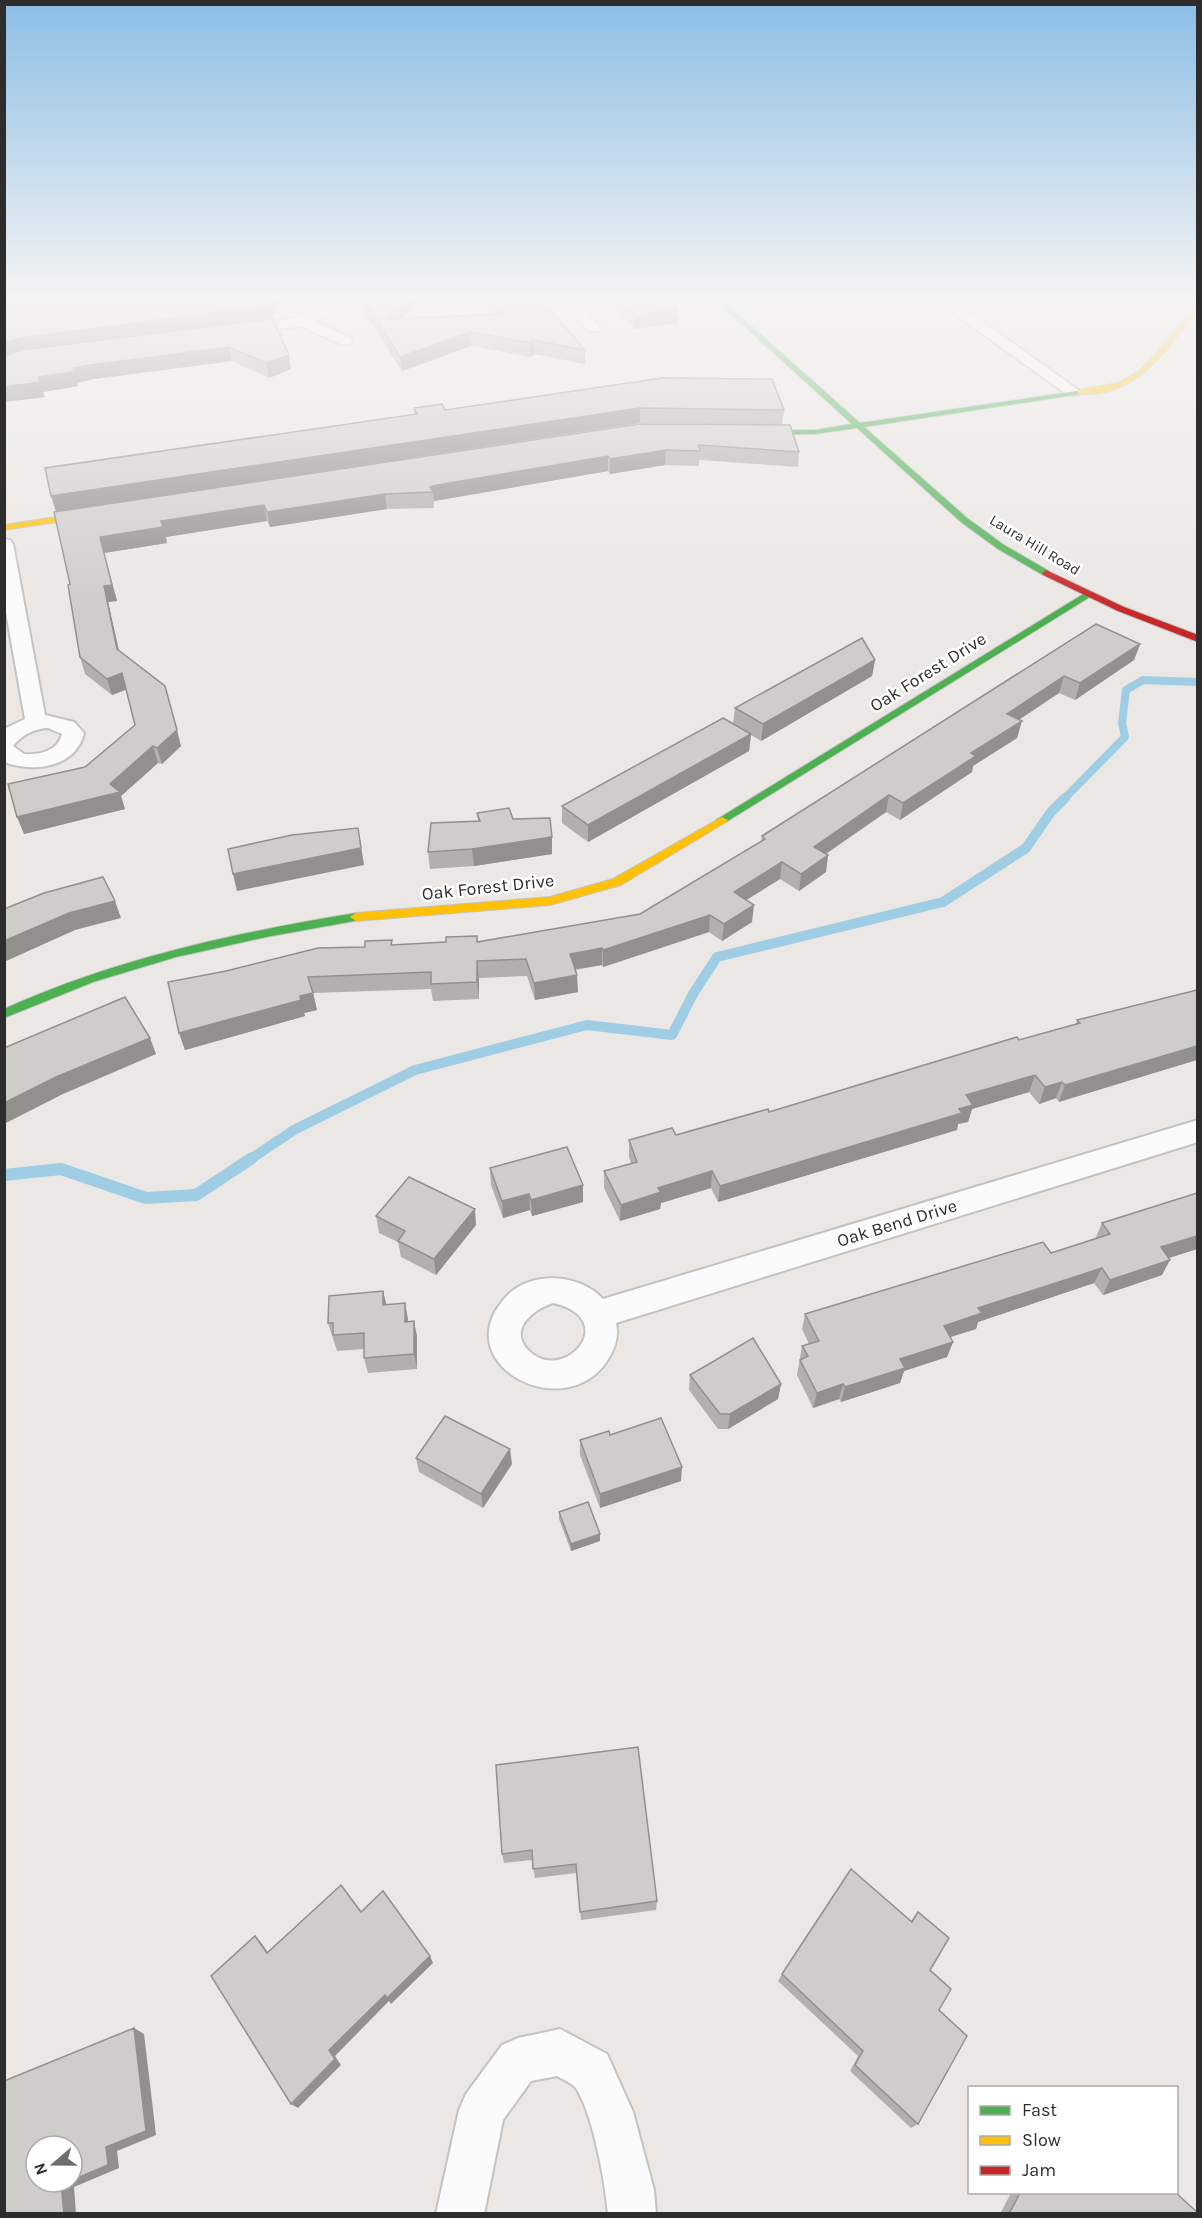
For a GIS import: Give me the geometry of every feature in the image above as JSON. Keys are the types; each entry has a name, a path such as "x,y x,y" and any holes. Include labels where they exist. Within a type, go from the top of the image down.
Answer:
{"street":[{"name":"Laura Hill Road","path":"832,403 990,539 1043,573 1088,596 1197,639"},
{"path":"734,432 778,434 815,432 1007,403"},
{"path":"4,528 110,511"},
{"path":"4,544 36,723"},
{"name":"Oak Forest Drive","path":"4,1014 35,999 128,965 256,933 370,915 550,901 617,882 662,857 1088,596"},
{"path":"4,743 10,734 36,723 53,722 70,728 73,733 70,745 55,756 33,761 13,758 4,750"},
{"name":"Oak Bend Drive","path":"597,1315 1197,1131"},
{"path":"460,2214 482,2110 518,2061 560,2052 591,2070 610,2112 630,2190 632,2214"}],"building":[{"path":"496,403 781,403 784,410 640,408 51,496 45,468 417,414 414,408 442,404 445,410"},
{"path":"640,424 790,425 799,452 699,445 700,451 666,450 610,459 608,456 432,486 430,487 433,492 385,494 267,512 264,505 161,521 163,527 100,537 112,585 104,586 117,649 165,686 177,730 157,748 153,746 110,784 120,792 17,817 8,784 85,767 135,725 122,673 107,679 80,657 68,585 70,584 54,512"},
{"path":"1096,624 1140,644 1080,683 1064,676 1007,714 1022,721 971,753 976,756 903,803 889,795 814,847 828,855 801,874 782,862 734,892 754,905 724,924 710,915 603,950 602,948 570,954 577,975 534,983 526,959 477,961 477,982 431,984 431,972 308,977 313,993 300,996 301,1000 179,1033 168,982 226,971 318,948 365,947 365,941 392,940 391,945 446,942 446,937 477,936 477,942 640,914 765,839 762,836"},
{"path":"862,638 875,660 763,724 735,708"},
{"path":"723,718 751,734 588,825 562,806"},
{"path":"509,808 513,819 550,818 552,837 472,849 428,852 431,823 480,821 477,813"},
{"path":"358,828 361,848 233,874 228,849 292,835"},
{"path":"103,877 115,901 69,913 4,941 4,909 44,893"},
{"path":"1197,990 1197,1046 1065,1085 1062,1082 1045,1087 1035,1075 966,1095 973,1105 959,1109 962,1113 720,1186 712,1171 658,1188 661,1192 621,1205 604,1171 637,1162 629,1140 672,1128 676,1135 768,1109 769,1112 1017,1037 1019,1040 1080,1023 1077,1020"},
{"path":"125,997 150,1038 56,1077 4,1103 4,1048"},
{"path":"567,1147 583,1185 531,1200 529,1194 502,1201 490,1168"},
{"path":"409,1177 475,1209 434,1259 398,1241 405,1231 376,1216"},
{"path":"1197,1193 1197,1236 1161,1247 1170,1260 1110,1280 1102,1268 978,1308 982,1313 944,1326 953,1342 900,1359 905,1368 845,1387 843,1384 817,1393 800,1360 808,1356 802,1346 819,1341 805,1314 1043,1242 1051,1253 1110,1234 1102,1223"},
{"path":"383,1291 383,1305 405,1303 405,1322 414,1321 414,1354 364,1358 364,1333 333,1335 333,1323 328,1323 329,1296"},
{"path":"753,1338 781,1384 730,1414 720,1414 690,1375"},
{"path":"445,1416 510,1449 481,1494 416,1458"},
{"path":"661,1418 682,1467 600,1494 580,1440 609,1431 610,1435"},
{"path":"588,1502 600,1534 571,1544 559,1512"},
{"path":"638,1747 657,1901 580,1912 576,1864 533,1869 532,1850 502,1854 496,1765"},
{"path":"851,1869 912,1922 918,1912 949,1938 930,1970 951,1989 939,2010 967,2036 918,2124 855,2065 863,2051 782,1974"},
{"path":"341,1885 361,1912 383,1891 430,1956 387,1998 385,1995 329,2050 335,2059 291,2104 211,1976 255,1936 267,1953"},
{"path":"134,2028 146,2131 106,2147 108,2165 84,2175 84,2134 24,2134 24,2194 62,2194 64,2214 4,2214 4,2081"},
{"path":"1019,2194 1177,2194 1197,2212 1197,2214 1009,2214"}],"waterway":[{"path":"1064,799 1125,737 1122,723 1126,690 1143,680 1198,682"},
{"path":"252,1158 294,1130 415,1070 587,1025 672,1035 693,994 717,957 943,902 1026,848 1051,812 1064,799"},
{"path":"4,1175 61,1169 146,1198 196,1195 252,1158"}],"traffic: fast":[{"path":"833,403 964,520 1001,547 1046,573"},
{"path":"746,433 815,432 1011,403"},
{"path":"722,820 1088,595"},
{"path":"4,1014 89,979 176,952 356,917"}],"traffic: slow":[{"path":"4,528 101,513"},
{"path":"356,917 550,901 617,882 722,820"}],"traffic: jam":[{"path":"1046,573 1121,609 1198,639"}]}
